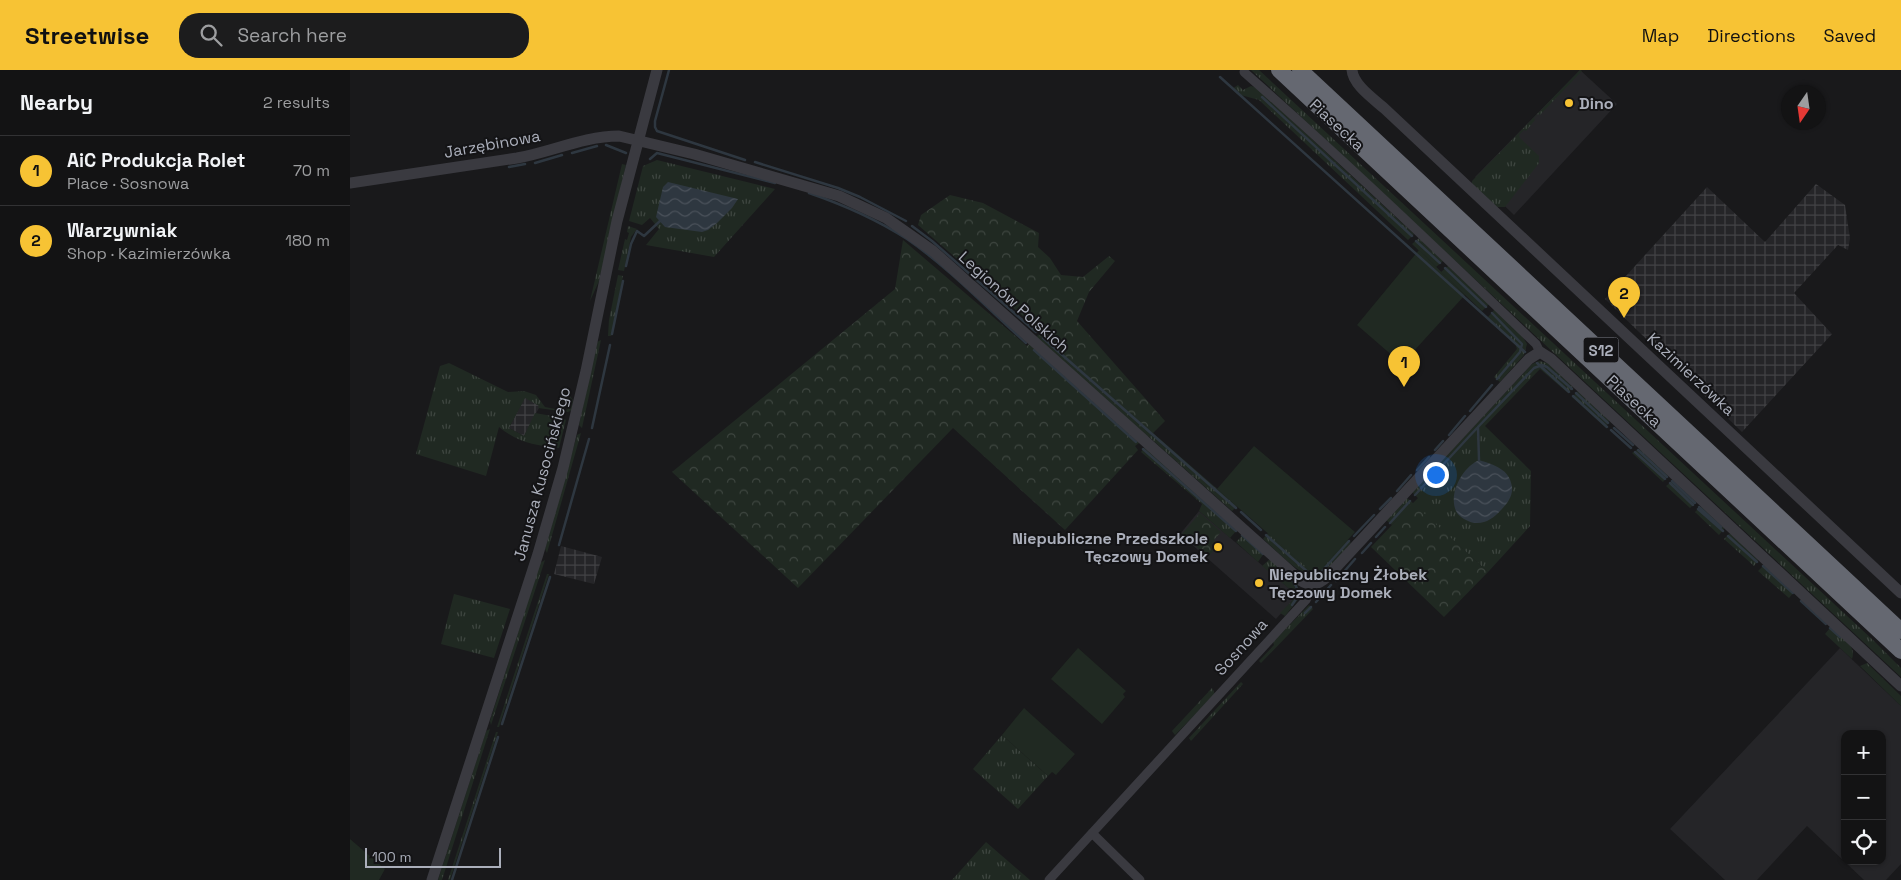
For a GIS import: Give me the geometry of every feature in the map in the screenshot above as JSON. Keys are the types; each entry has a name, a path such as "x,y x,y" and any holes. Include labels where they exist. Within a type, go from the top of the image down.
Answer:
{"highway":[{"name":"Piasecka","path":"1286,72 1901,631"},
{"name":"Piasecka","path":"1286,72 1901,650"}],"street":[{"name":"Janusza Kusocińskiego","path":"432,880 536,561 563,468 586,370 617,221 657,70"},
{"path":"1244,72 1420,233 1536,344 1540,352 1552,359 1901,686"},
{"name":"Kazimierzówka","path":"1352,73 1356,82 1901,593"},
{"name":"Jarzębinowa","path":"350,182 540,154 601,136 638,139"},
{"name":"Legionów Polskich","path":"638,139 822,190 861,205 918,239 1300,580 1313,585"},
{"name":"Sosnowa","path":"1049,880 1306,600 1313,585 1322,582 1327,577 1529,359 1540,352"},
{"path":"1092,833 1140,880"}],"shaded area":[{"path":"1580,70 1617,104 1514,215 1475,177"},
{"path":"1816,184 1845,205 1850,238 1848,250 1838,245 1794,293 1832,334 1742,432 1605,299 1707,187 1765,242"},
{"path":"525,397 540,406 524,436 509,428"},
{"path":"1199,511 1292,591 1292,601 1276,619 1180,534"},
{"path":"561,546 602,557 594,584 554,574"},
{"path":"1840,648 1901,706 1901,864 1886,880 1864,880 1848,865 1886,865 1886,730 1841,730 1841,858 1807,826 1757,880 1725,880 1670,829"}],"green space":[{"path":"1251,70 1259,70 1874,641 1901,668 1901,677"},
{"path":"1580,70 1582,71 1540,115 1538,114 1534,118 1535,120 1526,131 1524,130 1519,135 1539,156 1539,163 1505,207 1495,207 1472,184 1472,181"},
{"path":"1238,85 1243,90 1251,86 1257,88 1414,234 1408,240 1259,100 1237,94 1232,89"},
{"path":"657,160 775,189 714,257 646,245 659,229 650,218 642,225 629,221 643,166"},
{"path":"622,164 626,165 599,281 590,301"},
{"path":"950,195 983,203 1039,233 1038,247 1050,258 1061,275 1083,277 1109,256 1115,261 1089,292 1077,321 1165,421 1153,433 1135,446 1138,450 1065,530 953,428 798,588 672,472 895,289 903,240 1027,346 1041,332 918,225 921,215"},
{"path":"628,226 637,229 631,237 624,271 618,270 625,239 627,240 629,233 627,232"},
{"path":"1419,238 1443,261 1436,267 1412,244"},
{"path":"1419,250 1465,295 1402,364 1357,325"},
{"path":"1448,266 1489,304 1482,311 1441,272"},
{"path":"618,275 623,276 611,336 608,336 609,320"},
{"path":"1495,309 1520,333 1527,344 1524,355 1500,382 1494,377 1517,349 1515,343 1488,317"},
{"path":"601,340 582,428 579,425 597,342"},
{"path":"1539,361 1548,363 1573,387 1568,393 1540,369 1485,426 1531,471 1530,526 1488,572 1413,504 1392,525 1386,520 1407,498 1413,503 1418,498 1412,492 1532,364"},
{"path":"449,363 508,392 524,391 536,395 545,407 565,411 568,409 570,396 573,400 572,410 568,412 538,408 539,406 525,398 509,428 524,436 535,413 563,418 566,420 559,448 542,446 513,437 499,427 486,476 416,454 440,366"},
{"path":"1578,391 1609,420 1606,428 1572,397"},
{"path":"581,433 547,553 545,549 577,435"},
{"path":"1153,433 1237,506 1232,511 1148,436"},
{"path":"1254,446 1355,532 1320,570 1312,572 1217,489"},
{"path":"1145,447 1236,528 1236,531 1230,538 1199,511 1202,504 1141,452"},
{"path":"1640,448 1668,475 1663,482 1632,453"},
{"path":"1674,480 1695,499 1696,502 1690,508 1666,486"},
{"path":"1413,503 1488,572 1444,617 1371,547"},
{"path":"1700,507 1703,507 1724,526 1719,535 1695,512"},
{"path":"1200,513 1221,532 1214,540 1219,544 1208,557 1182,534"},
{"path":"1268,533 1348,540 1351,543 1326,571 1317,576 1311,576 1281,556 1263,539"},
{"path":"1729,534 1733,534 1758,560 1754,566 1724,539"},
{"path":"1243,535 1264,553 1258,562 1236,542"},
{"path":"1270,559 1297,584 1300,597 1285,616 1280,613 1292,601 1292,591 1262,566"},
{"path":"545,560 491,725 490,721 540,563"},
{"path":"1763,566 1766,566 1794,592 1789,598 1758,571"},
{"path":"547,574 549,574 499,727 497,727"},
{"path":"454,594 510,609 494,658 441,644"},
{"path":"1309,605 1313,609 1261,663 1259,661 1274,645 1273,642"},
{"path":"1830,628 1834,629 1851,646 1852,659 1825,634"},
{"path":"1078,648 1126,691 1123,694 1125,697 1102,724 1051,679"},
{"path":"1867,663 1901,696 1901,706 1860,666"},
{"path":"1241,682 1243,684 1191,741 1189,738"},
{"path":"1212,688 1215,694 1175,735 1172,731"},
{"path":"1024,708 1075,754 1056,775 1052,772 1048,776 1002,735"},
{"path":"490,729 442,880 438,880 486,731"},
{"path":"496,732 498,732 450,880 448,880"},
{"path":"1002,735 1048,776 1018,809 973,769"},
{"path":"350,839 385,869 379,880 350,880"},
{"path":"986,842 1030,880 952,880"}],"water":[{"path":"668,182 738,199 732,208 708,230 702,232 665,227 656,217 663,187"},
{"path":"1479,460 1496,466 1505,472 1511,481 1512,490 1511,497 1497,514 1489,520 1475,523 1469,522 1458,514 1454,504 1454,496 1458,481 1473,463"}],"waterway":[{"path":"669,70 655,121 657,131 745,160"},
{"path":"1220,77 1525,352"},
{"path":"1262,97 1412,236"},
{"path":"606,145 626,153"},
{"path":"572,153 597,146"},
{"path":"650,159 657,153 775,183"},
{"path":"535,163 562,155"},
{"path":"755,162 838,188 860,197 906,221"},
{"path":"509,167 525,164"},
{"path":"809,193 859,213 907,239 953,275 1026,343"},
{"path":"626,266 631,244 637,231 644,236 660,221"},
{"path":"912,226 932,241 1036,332"},
{"path":"1416,241 1440,263"},
{"path":"1445,268 1486,307"},
{"path":"612,334 623,281"},
{"path":"1492,313 1522,344 1520,352 1497,379"},
{"path":"1043,338 1236,508"},
{"path":"592,428 610,345"},
{"path":"1034,350 1136,442"},
{"path":"1537,363 1569,392"},
{"path":"1479,460 1478,427 1534,368 1542,365 1547,367 1572,389"},
{"path":"1470,411 1492,385"},
{"path":"1576,393 1608,423"},
{"path":"1573,396 1607,427"},
{"path":"1449,435 1465,416"},
{"path":"1415,495 1477,428"},
{"path":"1614,428 1633,445"},
{"path":"1611,430 1631,448"},
{"path":"559,545 589,439"},
{"path":"1435,450 1443,441"},
{"path":"1143,449 1236,531"},
{"path":"1638,450 1667,477"},
{"path":"1635,452 1665,479"},
{"path":"1417,470 1429,457"},
{"path":"1397,491 1411,475"},
{"path":"1672,481 1695,503"},
{"path":"1670,483 1693,505"},
{"path":"1380,509 1391,498"},
{"path":"1390,523 1410,501"},
{"path":"1699,507 1721,527"},
{"path":"1698,509 1723,531"},
{"path":"1241,512 1261,530"},
{"path":"1354,536 1374,515"},
{"path":"1376,537 1385,527"},
{"path":"1242,535 1263,554"},
{"path":"1266,535 1310,574 1322,571 1349,541"},
{"path":"1728,536 1757,562"},
{"path":"1362,553 1371,543"},
{"path":"1336,581 1355,559"},
{"path":"1763,566 1793,593"},
{"path":"502,724 550,577"},
{"path":"1292,580 1296,586 1298,596 1292,605"},
{"path":"1316,602 1331,585"},
{"path":"1801,601 1826,624"},
{"path":"1305,613 1311,607"},
{"path":"1830,628 1840,637"},
{"path":"452,880 498,737"}],"place":[{"name":"Dino","path":"1569,103"},
{"name":"Warzywniak","path":"1624,318"},
{"name":"AiC Produkcja Rolet","path":"1404,387"},
{"name":"Niepubliczne Przedszkole Tęczowy Domek","path":"1218,547"},
{"name":"Niepubliczny Żłobek Tęczowy Domek","path":"1259,583"}]}
